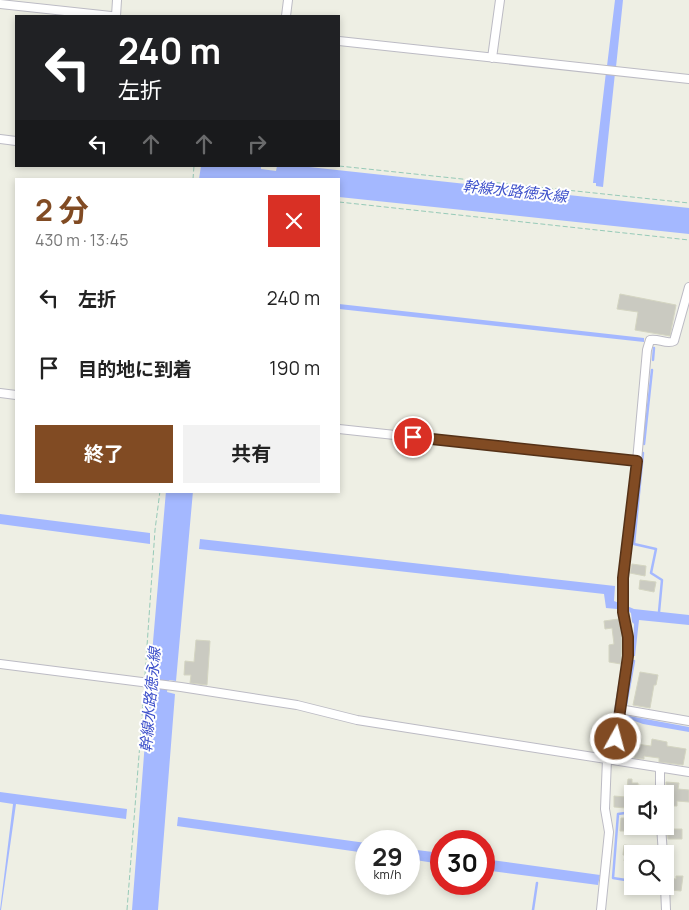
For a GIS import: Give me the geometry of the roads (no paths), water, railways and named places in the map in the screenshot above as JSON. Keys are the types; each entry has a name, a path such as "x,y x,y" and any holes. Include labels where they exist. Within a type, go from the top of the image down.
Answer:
{"street":[{"path":"116,15 117,0"},
{"path":"286,15 288,0"},
{"path":"492,58 500,0"},
{"path":"0,4 102,15"},
{"path":"340,41 689,79"},
{"path":"0,139 15,141"},
{"path":"601,910 609,832 605,809 610,760 628,656 628,637 623,607 623,578 637,461 647,350 650,340 655,339 671,343 674,341 689,287"},
{"path":"0,393 15,395"},
{"path":"340,429 637,461"},
{"path":"0,664 171,686 297,705 357,720 689,772"},
{"path":"619,709 689,722"},
{"path":"660,768 660,785"},
{"path":"665,895 666,910"}],"water":[{"path":"615,0 623,0 616,67 607,66"},
{"path":"606,72 615,73 603,187 596,186 596,183 593,183"},
{"name":"幹線水路徳永線","path":"201,167 261,167 261,169 276,171 277,167 309,167 689,208 689,234 340,197 340,178 199,178"},
{"path":"340,304 644,338 644,342 340,309"},
{"name":"幹線水路徳永線","path":"166,493 193,493 176,681 169,680 167,692 175,694 158,910 132,910 149,690 156,691 157,679 150,677"},
{"path":"0,514 150,533 150,544 0,524"},
{"path":"200,539 615,586 614,601 619,603 617,609 606,608 604,594 199,549"},
{"path":"627,606 634,609 689,615 689,625 639,620 635,656 633,656 634,624"},
{"path":"624,715 689,727 689,732 643,724 624,717"},
{"path":"0,792 127,809 126,819 16,804 0,910 13,804 0,802"},
{"path":"178,817 355,841 355,851 177,826"},
{"path":"420,850 430,852 430,862 420,861"},
{"path":"495,861 600,875 598,885 495,871"}],"waterway":[{"path":"653,360 654,348"},
{"path":"644,444 652,370"},
{"path":"643,453 634,544 656,549 651,573 662,580 659,612"},
{"path":"626,705 634,661"},
{"path":"624,813 618,814 613,878 624,880"},
{"path":"533,910 537,883"}]}
